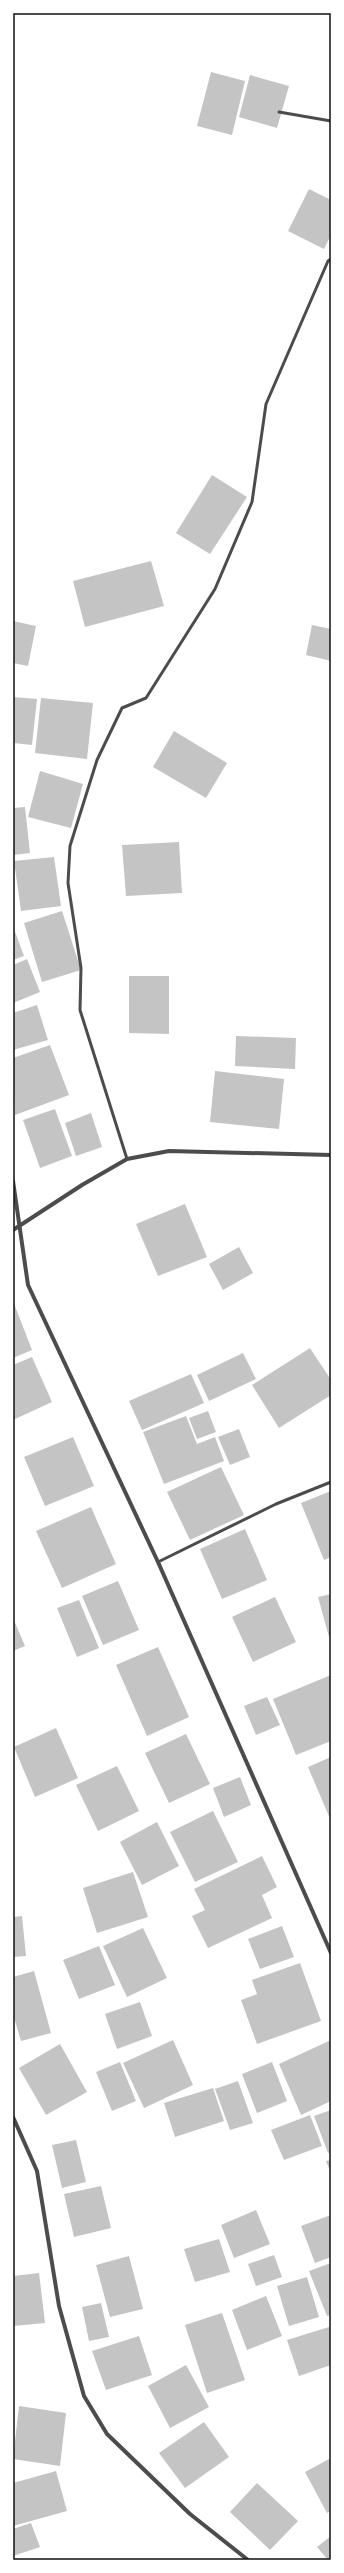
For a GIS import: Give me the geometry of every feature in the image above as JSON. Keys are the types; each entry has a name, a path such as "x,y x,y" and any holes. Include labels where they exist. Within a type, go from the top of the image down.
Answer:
{"street":[{"path":"13,1230 82,1185 127,1159 169,1151 331,1155"},
{"path":"13,1181 18,1226 28,1285 158,1562 331,1953"},
{"path":"13,2117 37,2171 59,2306 84,2396 107,2434 190,2514 248,2560"}],"lane":[{"path":"279,112 331,121"},
{"path":"127,1159 80,1010 82,968 68,883 70,846 97,760 122,708 146,698 215,589 252,502 266,404 328,261 331,259"},
{"path":"158,1562 276,1504 331,1482"}],"building":[{"path":"211,72 245,81 232,135 197,126"},
{"path":"250,75 289,86 277,128 239,117"},
{"path":"309,189 331,200 331,235 324,249 288,231"},
{"path":"212,475 247,497 210,554 176,533"},
{"path":"151,561 164,606 85,627 73,581"},
{"path":"13,621 36,626 28,666 13,663"},
{"path":"312,625 331,629 331,661 306,655"},
{"path":"13,697 37,699 32,745 13,743"},
{"path":"41,698 93,703 87,759 35,753"},
{"path":"174,731 227,763 206,798 153,767"},
{"path":"40,771 83,784 71,828 28,817"},
{"path":"25,807 30,853 13,855 13,808"},
{"path":"179,842 182,893 126,896 122,845"},
{"path":"54,857 61,906 21,911 14,861"},
{"path":"62,911 81,970 42,982 24,923"},
{"path":"13,926 24,956 13,960"},
{"path":"27,959 40,992 13,1003 13,965"},
{"path":"129,976 169,976 169,1034 129,1033"},
{"path":"37,1005 48,1040 13,1050 13,1013"},
{"path":"236,1036 296,1038 295,1069 235,1066"},
{"path":"50,1045 69,1095 15,1115 13,1058"},
{"path":"215,1071 284,1079 279,1129 210,1122"},
{"path":"55,1109 72,1156 40,1168 23,1120"},
{"path":"91,1113 102,1147 76,1156 65,1123"},
{"path":"185,1204 207,1257 158,1276 136,1224"},
{"path":"239,1247 253,1273 223,1290 209,1264"},
{"path":"13,1301 32,1350 13,1358"},
{"path":"310,1348 331,1380 331,1395 279,1428 252,1385"},
{"path":"243,1353 256,1379 209,1401 197,1375"},
{"path":"32,1357 52,1402 13,1420 13,1365"},
{"path":"191,1374 204,1403 142,1430 129,1401"},
{"path":"208,1411 216,1432 197,1439 189,1418"},
{"path":"186,1416 197,1444 215,1437 224,1461 164,1484 143,1432"},
{"path":"239,1429 250,1457 230,1465 218,1437"},
{"path":"73,1437 94,1486 45,1506 24,1457"},
{"path":"221,1467 244,1515 190,1540 167,1492"},
{"path":"331,1491 331,1557 324,1560 301,1503"},
{"path":"91,1507 116,1564 62,1588 36,1531"},
{"path":"245,1529 267,1580 222,1599 200,1549"},
{"path":"118,1581 139,1630 103,1645 82,1596"},
{"path":"331,1594 331,1636 329,1637 318,1597"},
{"path":"275,1597 296,1642 253,1662 232,1617"},
{"path":"79,1600 99,1648 77,1657 57,1608"},
{"path":"13,1618 25,1646 13,1651"},
{"path":"158,1647 189,1717 147,1736 116,1665"},
{"path":"331,1675 331,1741 296,1755 273,1699"},
{"path":"267,1697 280,1725 256,1735 244,1706"},
{"path":"56,1728 78,1778 35,1797 14,1747"},
{"path":"186,1734 210,1784 169,1803 145,1753"},
{"path":"331,1757 331,1821 308,1767"},
{"path":"117,1766 139,1811 98,1831 76,1785"},
{"path":"240,1777 251,1805 224,1817 213,1788"},
{"path":"213,1811 238,1862 195,1882 170,1832"},
{"path":"157,1822 179,1866 142,1885 120,1842"},
{"path":"262,1856 277,1887 262,1895 272,1918 208,1948 192,1916 205,1910 194,1889"},
{"path":"133,1872 148,1917 97,1933 83,1888"},
{"path":"22,1916 26,1956 13,1957 13,1917"},
{"path":"282,1926 294,1957 260,1969 248,1939"},
{"path":"143,1928 167,1978 127,1997 103,1946"},
{"path":"99,1946 115,1985 79,1999 63,1960"},
{"path":"300,1963 321,2021 257,2044 241,2000 257,1994 252,1980"},
{"path":"34,1971 51,2033 21,2041 13,2014 13,1977"},
{"path":"140,2002 152,2036 117,2049 105,2014"},
{"path":"173,2040 193,2085 144,2108 123,2063"},
{"path":"331,2040 331,2101 301,2115 279,2064"},
{"path":"60,2044 87,2092 46,2115 19,2068"},
{"path":"120,2062 136,2101 112,2111 96,2072"},
{"path":"272,2062 287,2101 257,2113 242,2074"},
{"path":"238,2081 253,2123 230,2130 215,2089"},
{"path":"213,2088 224,2121 175,2137 164,2103"},
{"path":"331,2110 331,2152 328,2153 314,2116"},
{"path":"310,2115 322,2146 284,2160 271,2130"},
{"path":"76,2140 86,2182 62,2188 52,2145"},
{"path":"331,2160 331,2173 326,2161"},
{"path":"101,2186 111,2228 74,2237 64,2194"},
{"path":"256,2210 270,2244 234,2258 221,2225"},
{"path":"331,2215 331,2257 315,2263 301,2226"},
{"path":"219,2239 230,2272 195,2282 184,2249"},
{"path":"274,2255 282,2277 256,2286 248,2264"},
{"path":"129,2256 143,2309 110,2317 96,2265"},
{"path":"331,2263 331,2315 327,2316 309,2271"},
{"path":"39,2273 45,2323 13,2326 13,2276"},
{"path":"307,2277 319,2317 289,2326 277,2286"},
{"path":"266,2296 282,2336 247,2350 232,2310"},
{"path":"101,2303 109,2337 89,2341 82,2307"},
{"path":"222,2313 245,2380 207,2393 185,2325"},
{"path":"329,2327 331,2334 331,2365 299,2376 287,2340"},
{"path":"139,2336 152,2375 106,2390 92,2351"},
{"path":"186,2365 209,2407 170,2428 148,2386"},
{"path":"19,2406 66,2413 60,2466 13,2459"},
{"path":"204,2422 229,2457 185,2488 159,2453"},
{"path":"331,2458 331,2511 327,2513 305,2472"},
{"path":"56,2471 67,2511 13,2526 13,2483"},
{"path":"257,2483 298,2521 270,2550 230,2512"},
{"path":"31,2523 40,2547 13,2556 13,2529"},
{"path":"331,2536 331,2560 328,2560 317,2547"}]}
